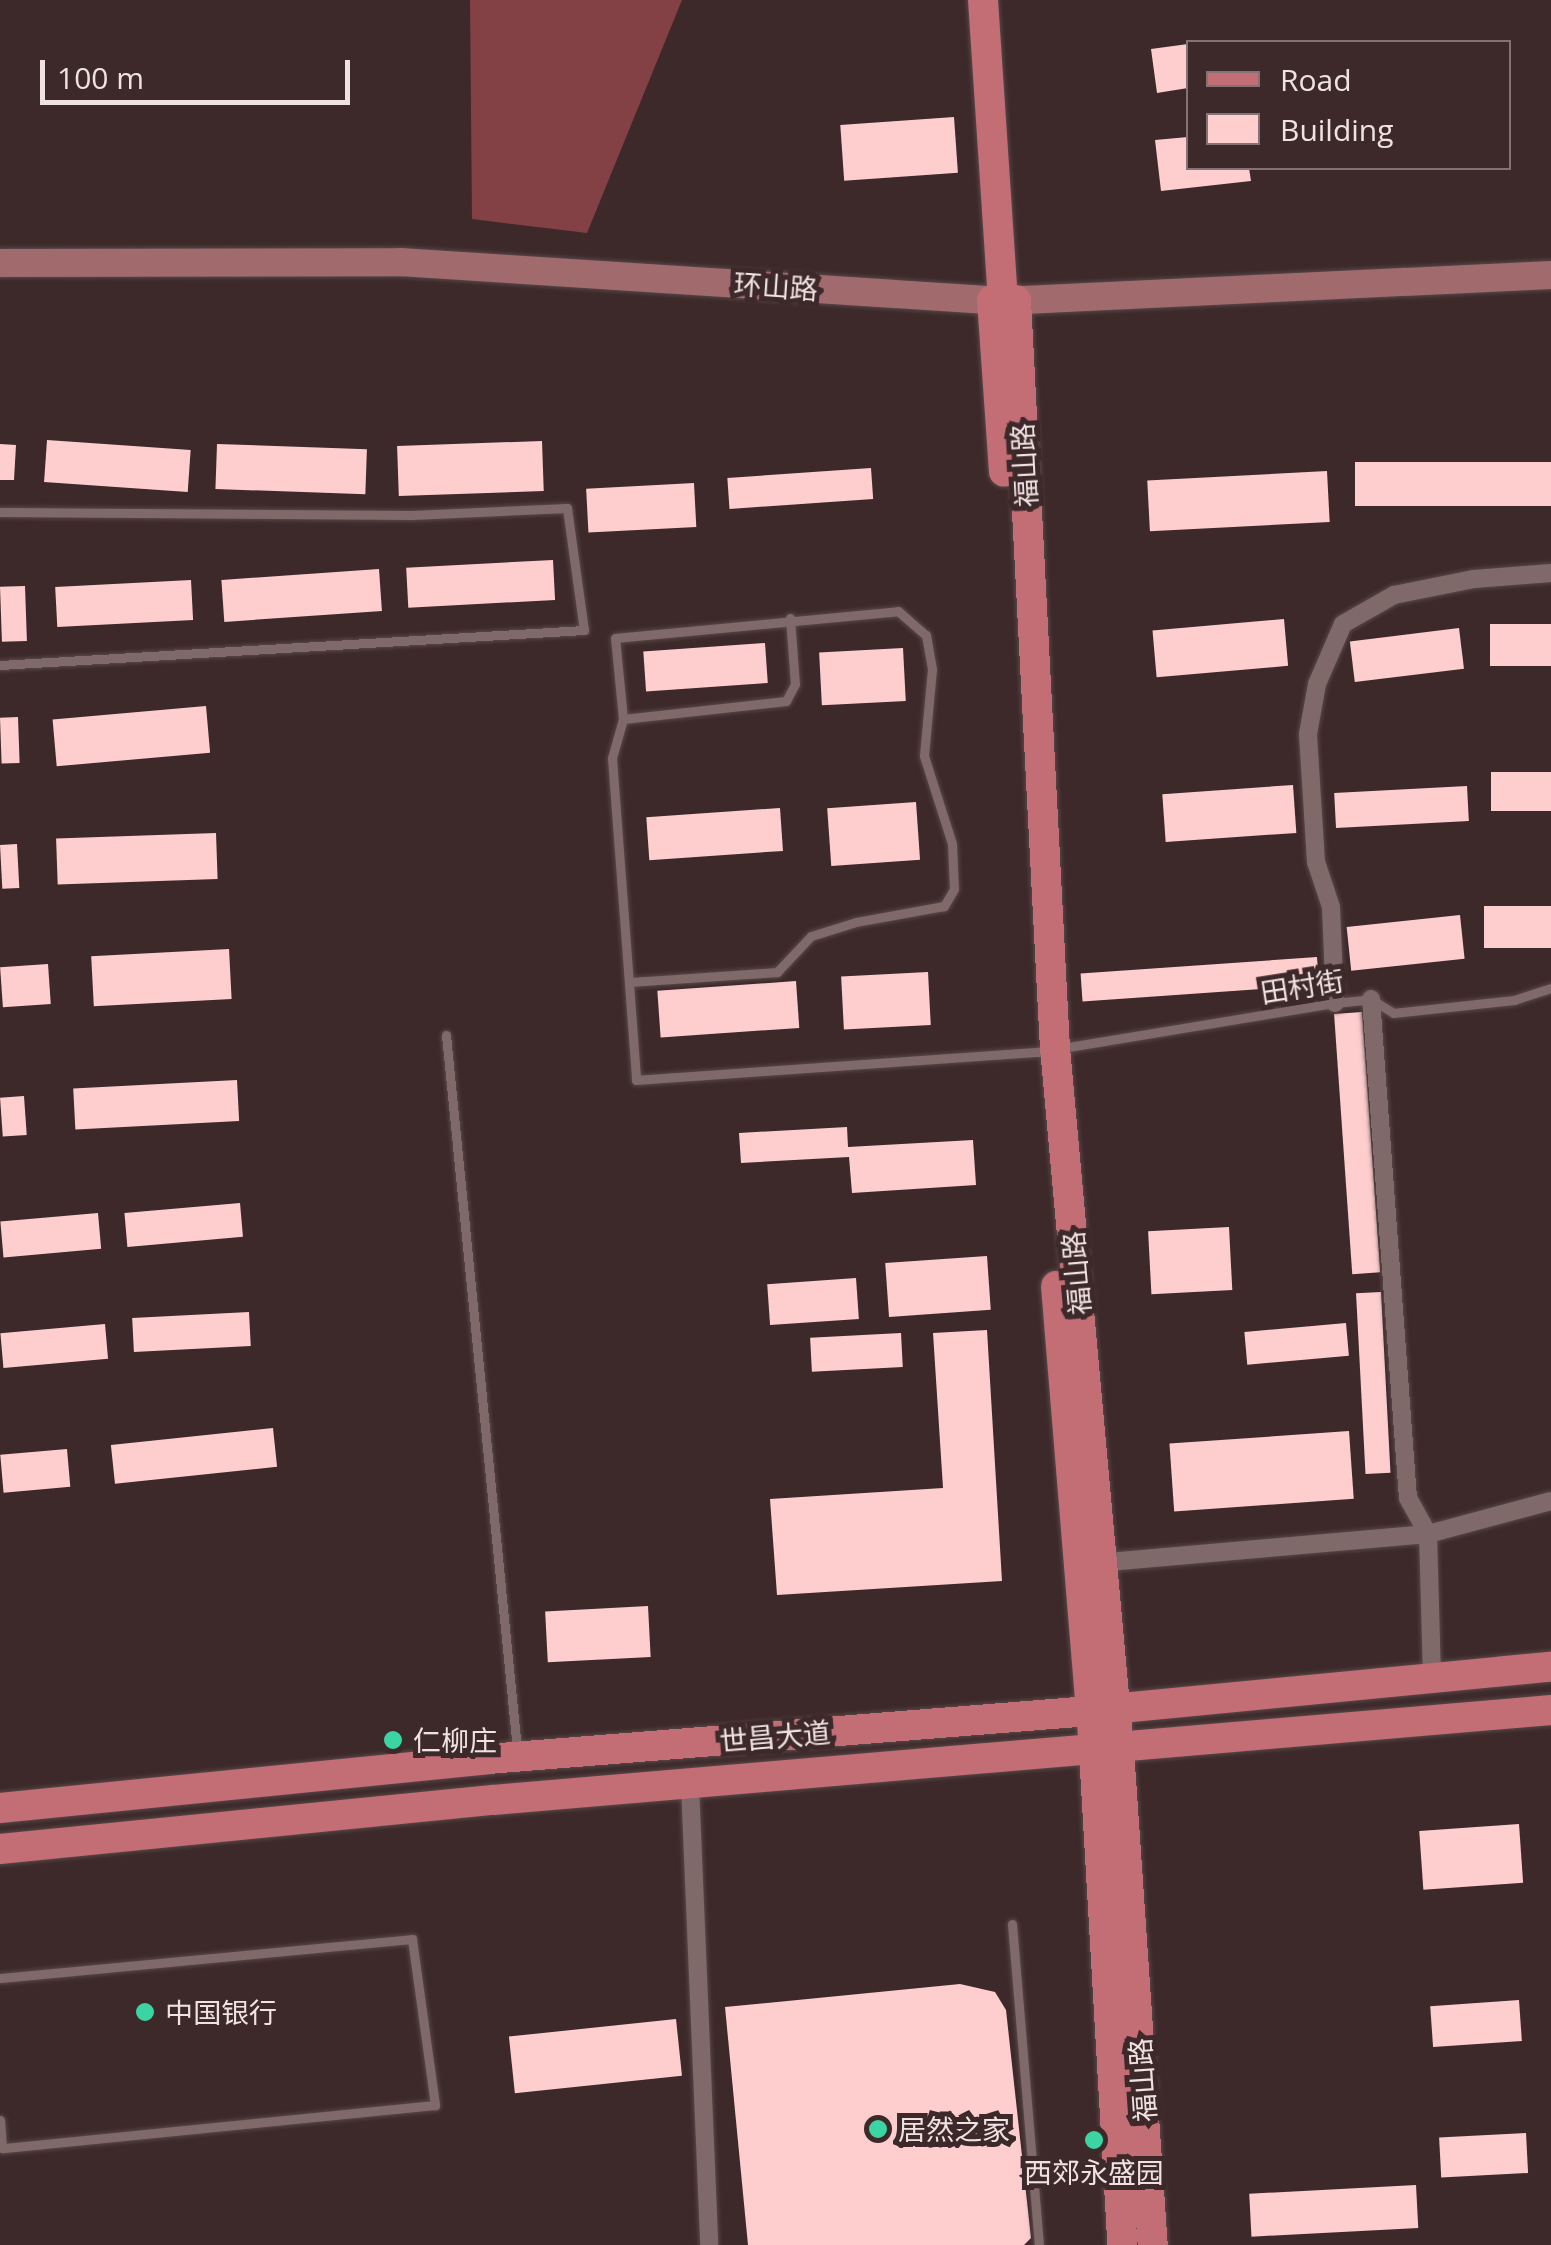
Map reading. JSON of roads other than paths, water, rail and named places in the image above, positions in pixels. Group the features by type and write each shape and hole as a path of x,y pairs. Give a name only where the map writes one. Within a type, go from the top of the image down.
{"main road":[{"path":"983,0 1046,1050 1106,1751 1122,2245"},
{"name":"环山路","path":"0,263 400,262 1004,300 1551,275"},
{"name":"世昌大道","path":"0,1808 518,1756 1102,1710 1551,1668"},
{"name":"世昌大道","path":"0,1849 1551,1710"},
{"name":"福山路","path":"1106,1751 1153,2245"}],"street":[{"path":"1335,1003 1332,908 1316,862 1308,734 1316,684 1343,624 1394,595 1474,579 1551,573"},
{"path":"1371,999 1408,1498 1428,1534 1432,1678"},
{"path":"1090,1564 1428,1534 1551,1501"},
{"path":"690,1785 709,2245"}],"lane":[{"path":"0,512 412,515 567,508 584,630 0,666"},
{"path":"898,612 926,635 932,669 924,756 952,844 954,888 944,906 856,922 811,936 776,972 629,982 612,758 623,719 616,638 790,618 898,612"},
{"path":"623,719 786,700 795,684 790,618"},
{"name":"田村街","path":"629,982 636,1080 1046,1050 1335,1003 1371,999 1394,1013 1514,1000 1551,988"},
{"path":"446,1034 518,1756"},
{"path":"1012,1924 1038,2245"},
{"path":"0,1978 412,1939 434,2106 2,2148 0,2120"}],"place":[{"name":"仁柳庄","path":"393,1740"},
{"name":"中国银行","path":"145,2012"},
{"name":"居然之家","path":"878,2129"},
{"name":"西郊永盛园","path":"1094,2140"}]}
